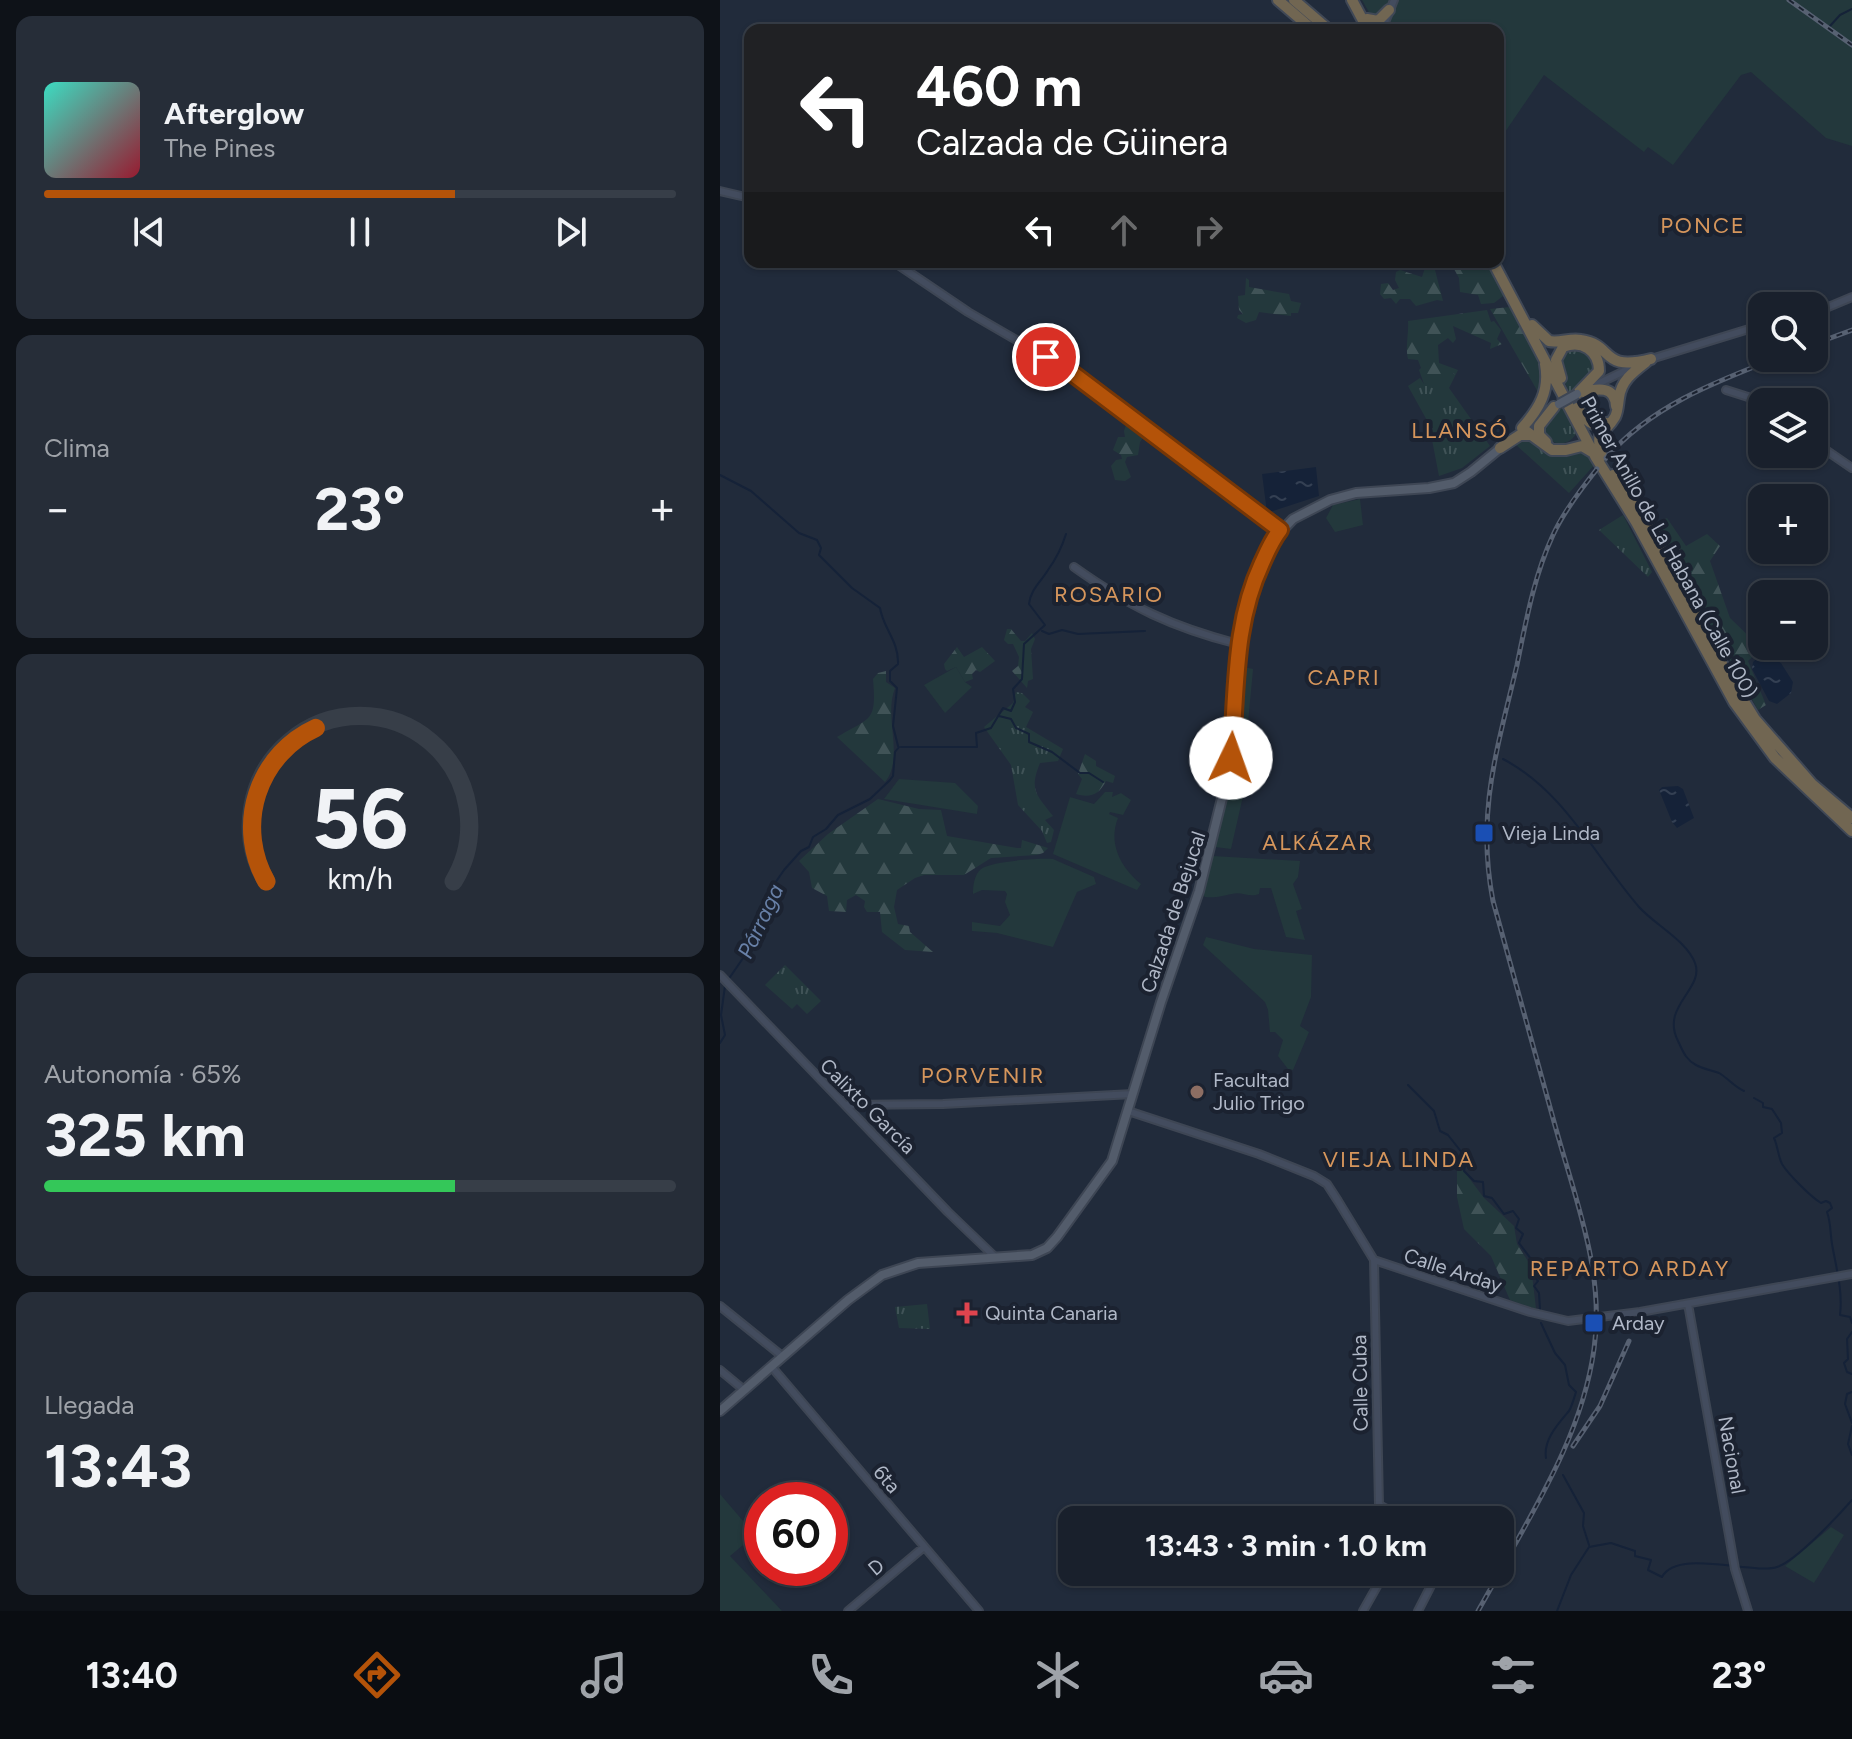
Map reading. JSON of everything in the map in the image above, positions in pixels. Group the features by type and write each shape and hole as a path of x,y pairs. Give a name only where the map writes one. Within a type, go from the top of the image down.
{"highway":[{"path":"1278,0 1306,24"},
{"path":"1294,0 1322,24"},
{"path":"1354,0 1367,24"},
{"path":"1372,24 1392,5"},
{"name":"Primer Anillo de La Habana (Calle 100)","path":"1498,268 1532,325 1576,413"},
{"name":"Primer Anillo de La Habana (Calle 100)","path":"1498,268 1598,456 1749,725 1806,790 1850,826"},
{"path":"1532,325 1549,341 1586,341 1617,362 1633,363 1651,359"},
{"path":"1563,384 1556,366 1558,353 1570,344 1588,348 1598,360 1599,371 1577,394"},
{"path":"1500,448 1525,432 1538,408 1547,376 1541,351"},
{"path":"1598,456 1598,437 1616,415 1622,386 1630,375 1651,359"},
{"path":"1576,413 1597,425 1610,420 1616,406 1614,396 1604,389 1577,394"},
{"path":"1557,405 1539,426 1539,435 1547,443 1559,446 1573,441 1578,432 1576,413"},
{"path":"1525,432 1552,450 1582,446 1598,456"}],"main road":[{"path":"1525,432 1557,405 1577,394"},
{"name":"Calzada de Bejucal","path":"720,1411 854,1295 892,1271 918,1263 1032,1255 1042,1252 1052,1243 1112,1161 1203,879 1231,756 1238,644 1255,579 1280,530 1308,510 1343,496 1454,483 1500,448"}],"street":[{"path":"1384,24 1392,5"},
{"path":"720,191 744,197"},
{"path":"903,268 968,312 1068,370 1280,530"},
{"path":"1828,307 1852,297"},
{"path":"1577,394 1651,359 1748,329"},
{"path":"1726,390 1748,397"},
{"path":"1828,452 1852,468"},
{"path":"1074,567 1111,594 1150,615 1191,632 1238,644"},
{"name":"Calixto García","path":"722,977 995,1257"},
{"path":"846,1106 1133,1094"},
{"path":"1128,1111 1259,1154 1319,1178 1333,1194 1374,1260"},
{"name":"Calle Arday","path":"1374,1260 1530,1312 1568,1321 1688,1304 1852,1274"},
{"name":"Calle Cuba","path":"1374,1260 1381,1506"},
{"name":"Nacional","path":"1688,1304 1734,1564 1748,1611"},
{"path":"722,1311 782,1356"},
{"name":"6ta","path":"771,1366 979,1611"},
{"path":"720,1370 744,1390"},
{"name":"D","path":"848,1611 924,1547"},
{"path":"1363,1611 1377,1586"},
{"path":"1418,1611 1431,1586"}],"green space":[{"path":"1362,0 1852,0 1852,146 1826,138 1751,72 1741,75 1673,165 1648,147 1644,152 1544,75 1504,134 1504,24 1376,24"},
{"path":"1425,268 1489,268 1504,290 1503,296 1494,303 1481,304 1478,295 1460,292 1459,278 1454,269 1435,270 1443,301 1416,306 1410,299 1400,299 1396,304 1391,298 1384,299 1380,294 1381,284 1388,283 1393,290 1399,288 1395,280 1396,272 1400,270 1422,277"},
{"path":"1246,278 1249,287 1289,294 1291,301 1301,303 1298,313 1291,313 1291,316 1259,312 1256,320 1246,323 1237,318 1243,314 1239,310 1238,296 1245,295"},
{"path":"1510,307 1536,354 1543,384 1538,392 1490,309"},
{"path":"1487,310 1491,322 1494,321 1501,330 1497,339 1502,344 1490,349 1491,343 1453,326 1456,339 1453,343 1448,338 1438,345 1439,363 1458,370 1456,374 1452,373 1444,383 1424,384 1418,360 1408,359 1408,321"},
{"path":"1577,349 1589,354 1597,372 1570,394 1558,367 1567,350"},
{"path":"1456,374 1449,388 1490,446 1462,468 1439,476 1429,424 1408,386 1420,378 1424,384"},
{"path":"1563,407 1567,408 1576,434 1564,443 1555,443 1542,436 1543,421"},
{"path":"1127,422 1145,435 1140,442 1138,455 1127,457 1125,462 1131,477 1125,481 1115,480 1111,466 1122,459 1113,450 1118,437 1125,437"},
{"path":"1527,437 1544,449 1585,450 1596,463 1569,493 1514,443"},
{"path":"1360,499 1363,525 1335,532 1326,518 1333,505"},
{"path":"1623,515 1652,572 1648,577 1599,530"},
{"path":"1667,518 1686,546 1707,534 1720,546 1710,561 1730,618 1748,635 1748,661 1766,705 1758,710 1654,524"},
{"path":"1007,629 1011,629 1021,641 1032,633 1035,639 1031,649 1033,679 1028,681 1027,688 1012,671 1018,666 1019,657 1013,644 1004,640"},
{"path":"957,647 964,657 982,647 995,661 980,672 976,670 972,674 973,679 965,682 956,667 945,669 944,664"},
{"path":"956,667 972,687 945,713 924,685"},
{"path":"1242,667 1253,669 1242,756 1235,755"},
{"path":"886,671 886,682 895,688 891,712 893,761 885,782 837,737 869,717 874,704 873,679 878,673"},
{"path":"1016,692 1022,693 1030,701 1025,707 1033,712 1026,727 1063,749 1058,761 1040,763 1035,780 1039,797 1053,816 1045,820 1054,830 1051,842 1047,843 1042,831 1018,805 1011,765 984,727 1013,703"},
{"path":"1085,754 1096,761 1096,766 1115,776 1113,783 1106,781 1097,792 1086,796 1076,794 1082,779 1078,774"},
{"path":"1235,757 1251,761 1231,849 1215,847"},
{"path":"899,779 955,783 978,806 977,814 884,799"},
{"path":"1105,792 1113,792 1112,797 1121,793 1131,800 1123,815 1109,814 1118,818 1115,845 1127,870 1141,884 1137,890 1053,854 1070,797 1094,804"},
{"path":"878,799 919,809 941,810 947,836 1017,848 1021,848 1022,840 1048,848 1037,855 991,858 964,875 924,875 897,890 894,907 898,924 909,926 910,932 933,952 905,950 882,932 880,912 867,912 865,901 856,895 847,900 846,912 829,911 827,896 812,888 809,872 799,861 828,834"},
{"path":"1213,856 1300,861 1298,877 1293,884 1302,909 1296,911 1305,940 1286,937 1271,888 1260,888 1259,894 1255,895 1235,893 1205,897 1202,893"},
{"path":"1053,859 1094,877 1096,884 1077,892 1053,947 997,933 972,931 972,922 1000,926 1010,915 1005,891 982,890 973,894 975,877 981,869 1005,862"},
{"path":"1206,937 1254,949 1312,955 1311,997 1300,1026 1309,1032 1293,1070 1288,1069 1278,1056 1283,1040 1275,1032 1270,1032 1265,1002 1203,945"},
{"path":"785,965 821,1001 807,1014 797,1004 792,1009 765,985"},
{"path":"1461,1162 1463,1170 1484,1198 1514,1226 1517,1244 1531,1266 1536,1309 1510,1300 1491,1256 1464,1229 1457,1197 1457,1171"},
{"path":"927,1304 930,1329 899,1328 895,1307"},
{"path":"720,1494 744,1522 744,1544 730,1556 744,1571 744,1586 758,1586 782,1611 720,1611"},
{"path":"1831,1527 1844,1535 1814,1583 1785,1566"}],"water":[{"path":"1316,467 1319,496 1267,513 1262,474"},
{"path":"1776,660 1781,663 1793,682 1791,693 1777,704 1769,701 1752,669 1753,662"},
{"path":"1678,786 1683,789 1694,818 1677,828 1659,790"}],"waterway":[{"path":"1830,26 1840,15 1852,9"},
{"path":"720,475 751,491 799,533 817,540 821,548 819,555 852,588 880,608 898,656 898,664 890,671 890,681 897,688 893,726 898,746"},
{"path":"901,747 977,747 976,733 991,728 1003,708 1011,711 1015,702 1013,689 1022,679 1024,644 1045,625 1029,604 1030,599 1061,548 1066,534"},
{"path":"1042,631 1049,634 1062,630 1078,634 1145,631"},
{"path":"999,716 1011,719 1016,728 1029,734 1029,742 1052,752 1080,773 1089,773 1103,782"},
{"name":"Párraga","path":"728,980 750,948 757,922 784,870 801,851 809,847 813,837 826,829 838,815 870,799 890,780 895,752 899,747"},
{"path":"1503,759 1544,788 1639,907 1691,955 1696,972 1674,1018 1678,1041 1692,1063 1719,1073 1744,1091"},
{"name":"Párraga","path":"720,1043 725,1035 721,1015 725,986"},
{"path":"1408,1085 1434,1111 1440,1131 1448,1135 1463,1154 1460,1159 1466,1161 1464,1171 1474,1181 1483,1182 1484,1196 1492,1198 1504,1214 1513,1211 1519,1219 1516,1228 1523,1234 1519,1243 1531,1259 1538,1281 1534,1286 1539,1293 1540,1310"},
{"path":"1754,1098 1763,1103 1763,1107 1772,1109 1781,1123 1782,1133 1774,1138 1785,1168 1817,1200 1830,1203 1832,1208 1827,1212 1840,1288 1840,1315 1850,1317 1852,1323"},
{"path":"1541,1323 1555,1353 1565,1365 1569,1385 1576,1392 1569,1411 1549,1439 1546,1458"},
{"path":"1852,1332 1847,1339 1848,1359 1844,1363 1847,1372 1852,1374"},
{"path":"1852,1392 1847,1394 1845,1404 1852,1423"},
{"path":"1852,1426 1848,1444 1852,1455"},
{"path":"1563,1475 1584,1513 1583,1526 1589,1545"},
{"path":"1557,1611 1571,1575 1589,1547 1611,1543 1635,1551 1635,1556 1651,1560 1648,1570 1662,1577 1670,1569 1683,1564 1766,1569 1785,1563 1805,1547 1852,1500"}],"railway":[{"path":"1789,0 1852,45"},
{"path":"1828,339 1852,330"},
{"path":"1606,458 1643,424 1664,410 1708,386 1748,370"},
{"path":"1514,1546 1558,1464 1580,1408 1594,1349 1596,1293 1580,1210 1493,901 1488,869 1488,810 1496,754 1541,566 1562,517 1597,469"},
{"path":"1573,1446 1600,1406 1629,1341"},
{"path":"1478,1611 1492,1586"}],"place":[{"name":"Vieja Linda","path":"1484,833"},
{"name":"Facultad Julio Trigo","path":"1197,1092"},
{"name":"Quinta Canaria","path":"967,1313"},
{"name":"Arday","path":"1594,1323"}],"district":[{"name":"PONCE","path":"1703,225"},
{"name":"LLANSÓ","path":"1460,430"},
{"name":"ROSARIO","path":"1109,594"},
{"name":"CAPRI","path":"1344,677"},
{"name":"ALKÁZAR","path":"1318,842"},
{"name":"PORVENIR","path":"983,1075"},
{"name":"VIEJA LINDA","path":"1399,1159"},
{"name":"REPARTO ARDAY","path":"1630,1268"}],"route":[{"path":"1046,357 1068,370 1280,530 1255,579 1241,624 1234,677 1231,758"}]}
